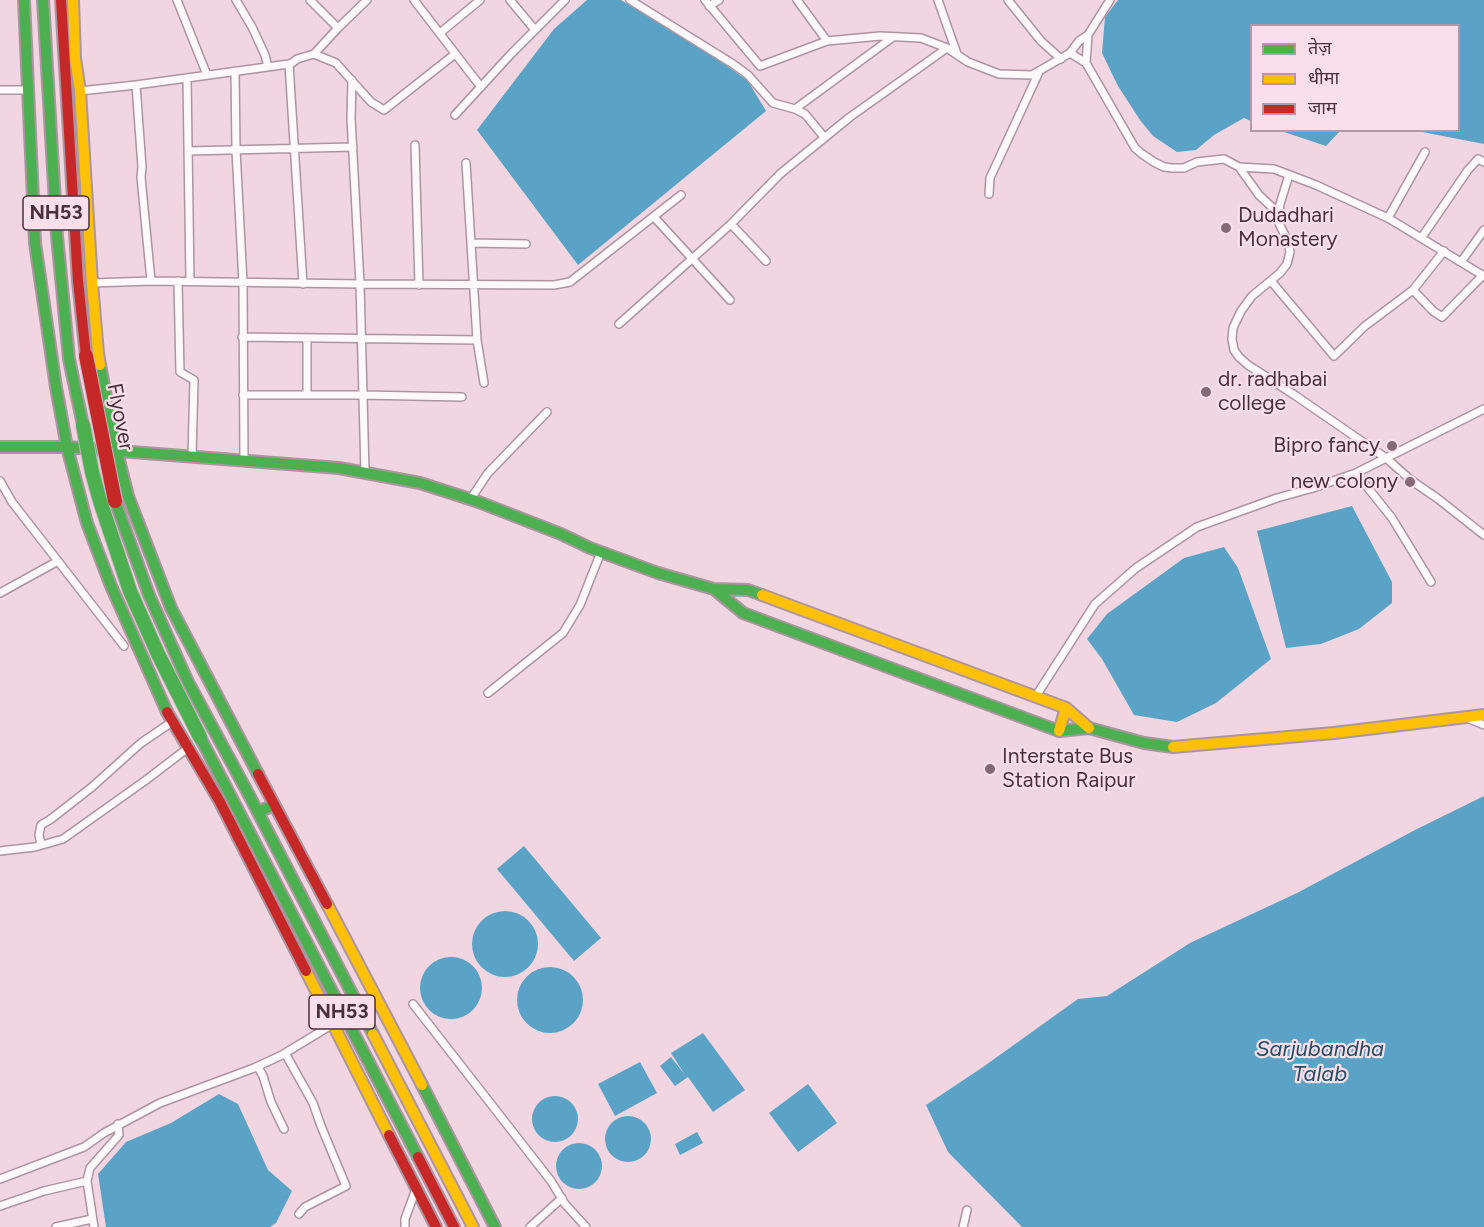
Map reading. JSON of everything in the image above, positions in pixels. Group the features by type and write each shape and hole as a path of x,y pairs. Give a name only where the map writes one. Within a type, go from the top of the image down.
{"main road":[{"path":"24,0 35,243 67,447 87,523 111,586 172,722 225,800 333,1024 436,1227"},
{"name":"Flyover","path":"43,0 57,236 69,359 92,472 130,591 158,654 200,737 225,800"},
{"name":"Flyover","path":"61,0 78,281 86,356 115,501 148,595 188,682 258,812"},
{"path":"72,0 98,353 128,496 171,608 495,1227"},
{"path":"0,447 67,447 339,468 420,483 561,534 658,573 714,590 748,590 1066,708 1089,728"},
{"path":"714,590 743,613 1059,731 1089,728 1144,743 1174,747 1334,733 1484,715"},
{"path":"1059,731 1066,708"},
{"name":"NH53","path":"225,800 454,1227"},
{"path":"258,812 274,806"},
{"name":"NH53","path":"258,812 473,1227"}],"street":[{"path":"177,0 207,75"},
{"path":"236,0 252,27 268,67"},
{"path":"310,0 338,28"},
{"path":"80,91 289,64 314,54 367,0"},
{"path":"414,0 481,87"},
{"path":"440,33 480,0"},
{"path":"510,0 535,30"},
{"path":"455,115 565,0"},
{"path":"630,0 733,64 748,75 773,103 805,114 824,137"},
{"path":"719,0 707,3 760,66 827,41 880,36 921,38 947,48 968,62 999,74 1032,75 1070,53 1079,41 1088,35"},
{"path":"797,0 827,41"},
{"path":"938,0 957,54"},
{"path":"1008,0 1041,41 1061,59"},
{"path":"1086,63 1088,35 1110,0"},
{"path":"795,109 893,37"},
{"path":"619,324 731,224 780,174 824,137 947,48"},
{"path":"1070,53 1086,63 1135,148 1154,162 1172,168 1184,168 1204,161 1224,159 1231,161 1239,167 1259,195 1275,210 1288,242 1290,252 1287,264 1252,297 1241,311 1233,328 1234,350 1248,365 1386,458 1412,481 1484,535"},
{"path":"314,54 336,63 371,102 384,110 455,54"},
{"path":"289,64 303,284"},
{"path":"235,71 236,150 243,283 244,460"},
{"path":"989,194 990,178 1040,71"},
{"path":"187,78 190,281"},
{"path":"352,80 351,118 360,284 364,472"},
{"path":"136,85 141,177 151,281"},
{"path":"0,90 27,90"},
{"path":"415,145 419,285"},
{"path":"188,151 353,147"},
{"path":"1388,218 1425,152"},
{"path":"1422,237 1473,164 1478,159 1484,162"},
{"path":"466,163 477,339 484,384"},
{"path":"1239,167 1274,170 1326,189 1388,218 1483,275 1442,317 1413,290"},
{"path":"1278,221 1280,204 1289,175"},
{"path":"92,283 190,281 554,285 570,282 681,195"},
{"path":"654,217 730,300"},
{"path":"731,224 766,261"},
{"path":"1461,262 1484,230"},
{"path":"471,243 526,244"},
{"path":"1271,281 1334,356 1365,326 1413,290 1444,251"},
{"path":"178,281 180,372 194,380 192,456"},
{"path":"242,337 477,339"},
{"path":"307,338 307,395"},
{"path":"243,395 462,397"},
{"path":"1036,696 1095,604 1136,568 1197,527 1356,473 1484,410"},
{"path":"470,500 488,473 547,412"},
{"path":"1356,473 1392,518 1431,582"},
{"path":"0,481 12,502 124,646"},
{"path":"488,693 563,633 580,605 601,552"},
{"path":"0,593 58,561"},
{"path":"1465,717 1484,725"},
{"path":"41,845 40,825 92,787 141,743 172,722"},
{"path":"0,851 50,844 63,839 188,748"},
{"path":"413,1004 586,1227"},
{"path":"0,1179 84,1147 118,1124 160,1103 258,1066 285,1053 333,1024"},
{"path":"285,1053 314,1103 346,1186 305,1208 299,1214"},
{"path":"258,1066 284,1129"},
{"path":"94,1227 87,1181 90,1168 119,1136 118,1124"},
{"path":"0,1206 44,1191 87,1181"},
{"path":"405,1227 405,1219 416,1188"},
{"path":"530,1227 562,1198"},
{"path":"963,1227 967,1210"},
{"path":"56,1227 92,1219"}],"water":[{"path":"587,0 621,0 710,54 748,81 766,111 578,265 477,130 554,29"},
{"path":"1118,0 1484,0 1484,144 1422,132 1460,132 1460,24 1250,24 1250,121 1244,118 1214,135 1196,150 1177,152 1153,136 1118,86 1102,53 1105,17"},
{"path":"1284,132 1339,132 1326,146"},
{"path":"1352,506 1392,582 1392,603 1359,629 1321,644 1286,648 1257,531"},
{"path":"1224,547 1238,568 1271,659 1216,703 1177,722 1134,715 1102,659 1087,639 1107,614 1184,558"},
{"name":"Sarjubandha Talab","path":"1484,796 1484,1227 1022,1227 948,1152 926,1105 1078,999 1107,996 1190,943 1297,893"},
{"path":"524,846 601,938 574,961 497,869"},
{"path":"505,911 517,914 528,921 535,932 538,944 535,956 528,967 517,974 505,977 493,974 482,967 475,956 472,944 475,932 482,921 493,914"},
{"path":"445,957 457,957 473,966 480,976 482,988 480,1000 473,1010 457,1019 445,1019 434,1014 425,1005 420,994 420,982 425,971 434,962"},
{"path":"550,967 562,970 573,977 580,988 583,1000 580,1012 573,1023 562,1030 550,1033 538,1030 527,1023 520,1012 517,1000 520,988 527,977 538,970"},
{"path":"703,1033 745,1090 713,1112 688,1077 675,1086 660,1066 671,1057 685,1075 671,1053"},
{"path":"640,1062 657,1093 615,1116 598,1084"},
{"path":"808,1084 837,1123 798,1152 769,1113"},
{"path":"219,1094 238,1104 268,1170 292,1191 276,1223 270,1227 106,1227 98,1174 126,1142 171,1123"},
{"path":"560,1096 572,1102 577,1110 577,1128 572,1136 564,1141 550,1142 542,1139 535,1132 532,1114 535,1106 542,1099"},
{"path":"628,1116 644,1123 651,1139 644,1155 628,1162 612,1155 605,1139 612,1123"},
{"path":"697,1132 703,1143 680,1155 675,1144"},
{"path":"579,1143 595,1150 602,1166 595,1182 579,1189 563,1182 556,1166 563,1150"}],"traffic: fast":[{"path":"24,0 35,243 67,447 87,523 111,586 167,712"},
{"path":"43,0 57,236 69,359 83,425"},
{"path":"100,365 128,496 171,608 258,774"},
{"path":"83,425 100,501 130,591 158,654 200,737"},
{"path":"0,447 67,447 339,468 420,483 476,501 658,573 714,589 748,590 762,595"},
{"path":"115,501 149,595 188,682 373,1034"},
{"path":"714,589 743,613 1059,731 1089,728 1144,743 1173,747"},
{"path":"200,737 418,1157"},
{"path":"258,812 274,805"},
{"path":"422,1085 495,1227"}],"traffic: slow":[{"path":"73,0 75,58 80,91 92,283 100,365"},
{"path":"762,595 1066,708 1089,728"},
{"path":"1059,731 1066,708"},
{"path":"1173,747 1334,733 1484,715"},
{"path":"327,904 422,1085"},
{"path":"306,971 389,1135"},
{"path":"373,1034 473,1227"}],"traffic: jam":[{"path":"61,0 78,281 86,356"},
{"path":"86,356 115,501"},
{"path":"167,712 220,802 306,971"},
{"path":"258,774 327,904"},
{"path":"389,1135 436,1227"},
{"path":"418,1157 454,1227"}],"place":[{"name":"Dudadhari Monastery","path":"1226,228"},
{"name":"dr. radhabai college","path":"1206,392"},
{"name":"Bipro fancy","path":"1392,446"},
{"name":"new colony","path":"1410,482"},
{"name":"Interstate Bus Station Raipur","path":"990,769"}]}
